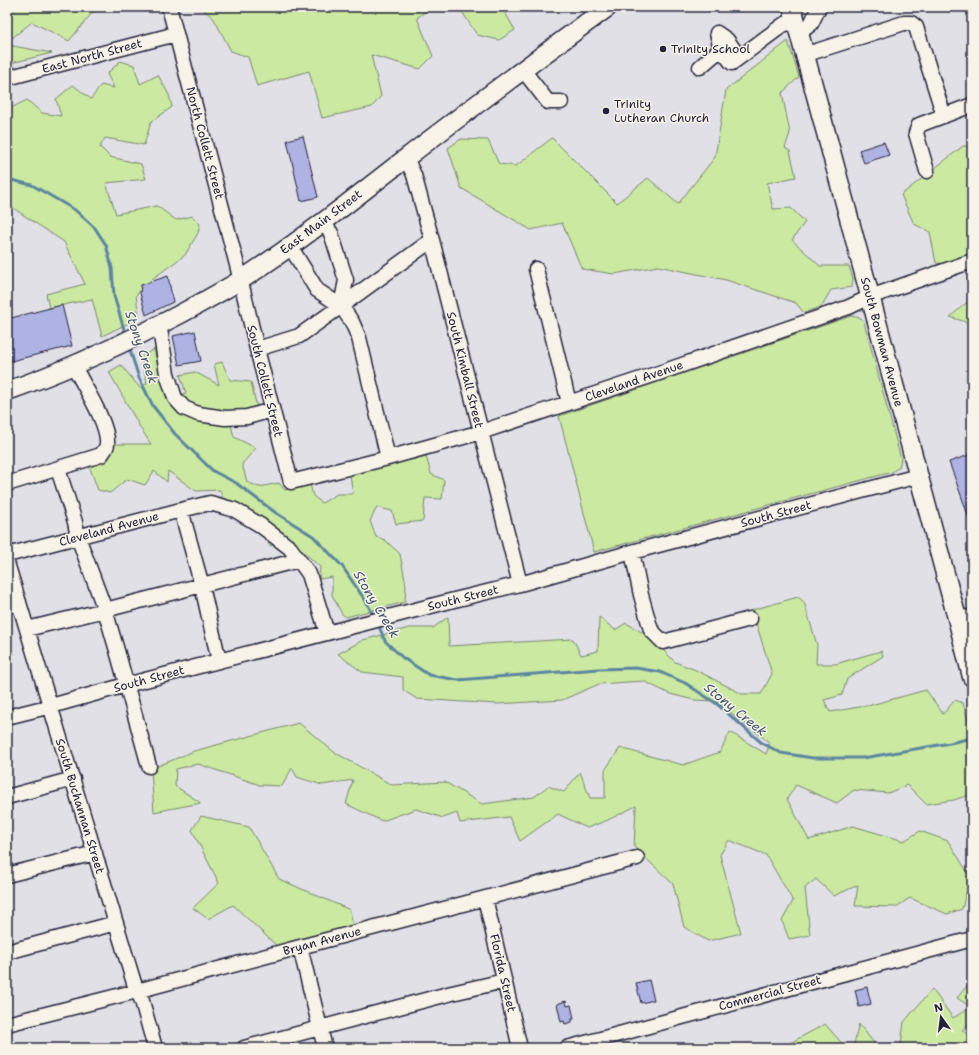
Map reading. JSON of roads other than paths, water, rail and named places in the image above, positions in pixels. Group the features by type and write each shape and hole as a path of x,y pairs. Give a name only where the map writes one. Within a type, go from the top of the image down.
{"main road":[{"name":"East Main Street","path":"7,391 74,366 108,350 182,314 240,280 323,222 608,7"},
{"name":"South Bowman Avenue","path":"795,20 918,476 964,617 972,677"}],"street":[{"name":"North Collett Street","path":"169,7 240,280"},
{"path":"740,57 727,40 718,33 721,49 732,63 783,25 795,20 811,24 819,7"},
{"path":"804,55 904,23 911,23 916,27 944,116"},
{"name":"East North Street","path":"7,78 176,34"},
{"path":"700,67 721,49"},
{"path":"523,70 548,102 561,102"},
{"path":"927,171 916,133 919,125 972,105"},
{"name":"South Kimball Street","path":"406,158 414,175 432,240 520,584"},
{"path":"323,222 331,233 346,280 341,306"},
{"path":"257,349 299,336 432,240"},
{"path":"290,246 317,290 341,306 352,322 359,338 388,458"},
{"name":"Cleveland Avenue","path":"291,482 388,458 481,432 849,307 870,297 972,261"},
{"path":"536,269 569,403"},
{"name":"South Collett Street","path":"240,280 291,482"},
{"path":"152,329 160,329 167,374 175,398 184,408 198,414 224,418 247,417 272,410"},
{"path":"7,484 101,455 107,446 106,434 100,416 74,366"},
{"path":"58,469 76,522 78,537 105,610 149,766"},
{"name":"South Street","path":"7,717 520,584 632,552 918,476"},
{"name":"Cleveland Avenue","path":"7,555 210,503 235,510 260,525 290,548 299,560"},
{"path":"181,510 202,586 219,661"},
{"path":"632,552 641,596 651,630 663,642 750,619"},
{"path":"27,629 202,586 299,560 309,574 327,633"},
{"name":"South Buchannan Street","path":"7,563 13,604 27,629 134,983 142,1001 155,1048"},
{"path":"7,796 73,779"},
{"path":"7,875 95,853"},
{"name":"Bryan Avenue","path":"7,1024 137,991 637,858"},
{"name":"Florida Street","path":"485,898 520,1048"},
{"path":"7,952 116,923"},
{"name":"Commercial Street","path":"567,1048 972,939"},
{"path":"300,947 325,1048"},
{"path":"244,1048 452,993 504,981"}],"waterway":[{"name":"Stony Creek","path":"7,179 32,185 75,210 95,228 106,245 112,268 114,296 126,336"},
{"name":"Stony Creek","path":"129,347 139,378 153,406 175,434 213,471 236,483 276,513 313,536 342,566 367,603 374,617"},
{"name":"Stony Creek","path":"378,624 385,641 403,658 429,675 458,680 598,669 636,668 660,672 685,683 717,704 762,743 781,753 813,758 863,758 972,738"}],"place":[{"name":"Trinity School","path":"663,49"},
{"name":"Trinity Lutheran Church","path":"606,111"}]}
